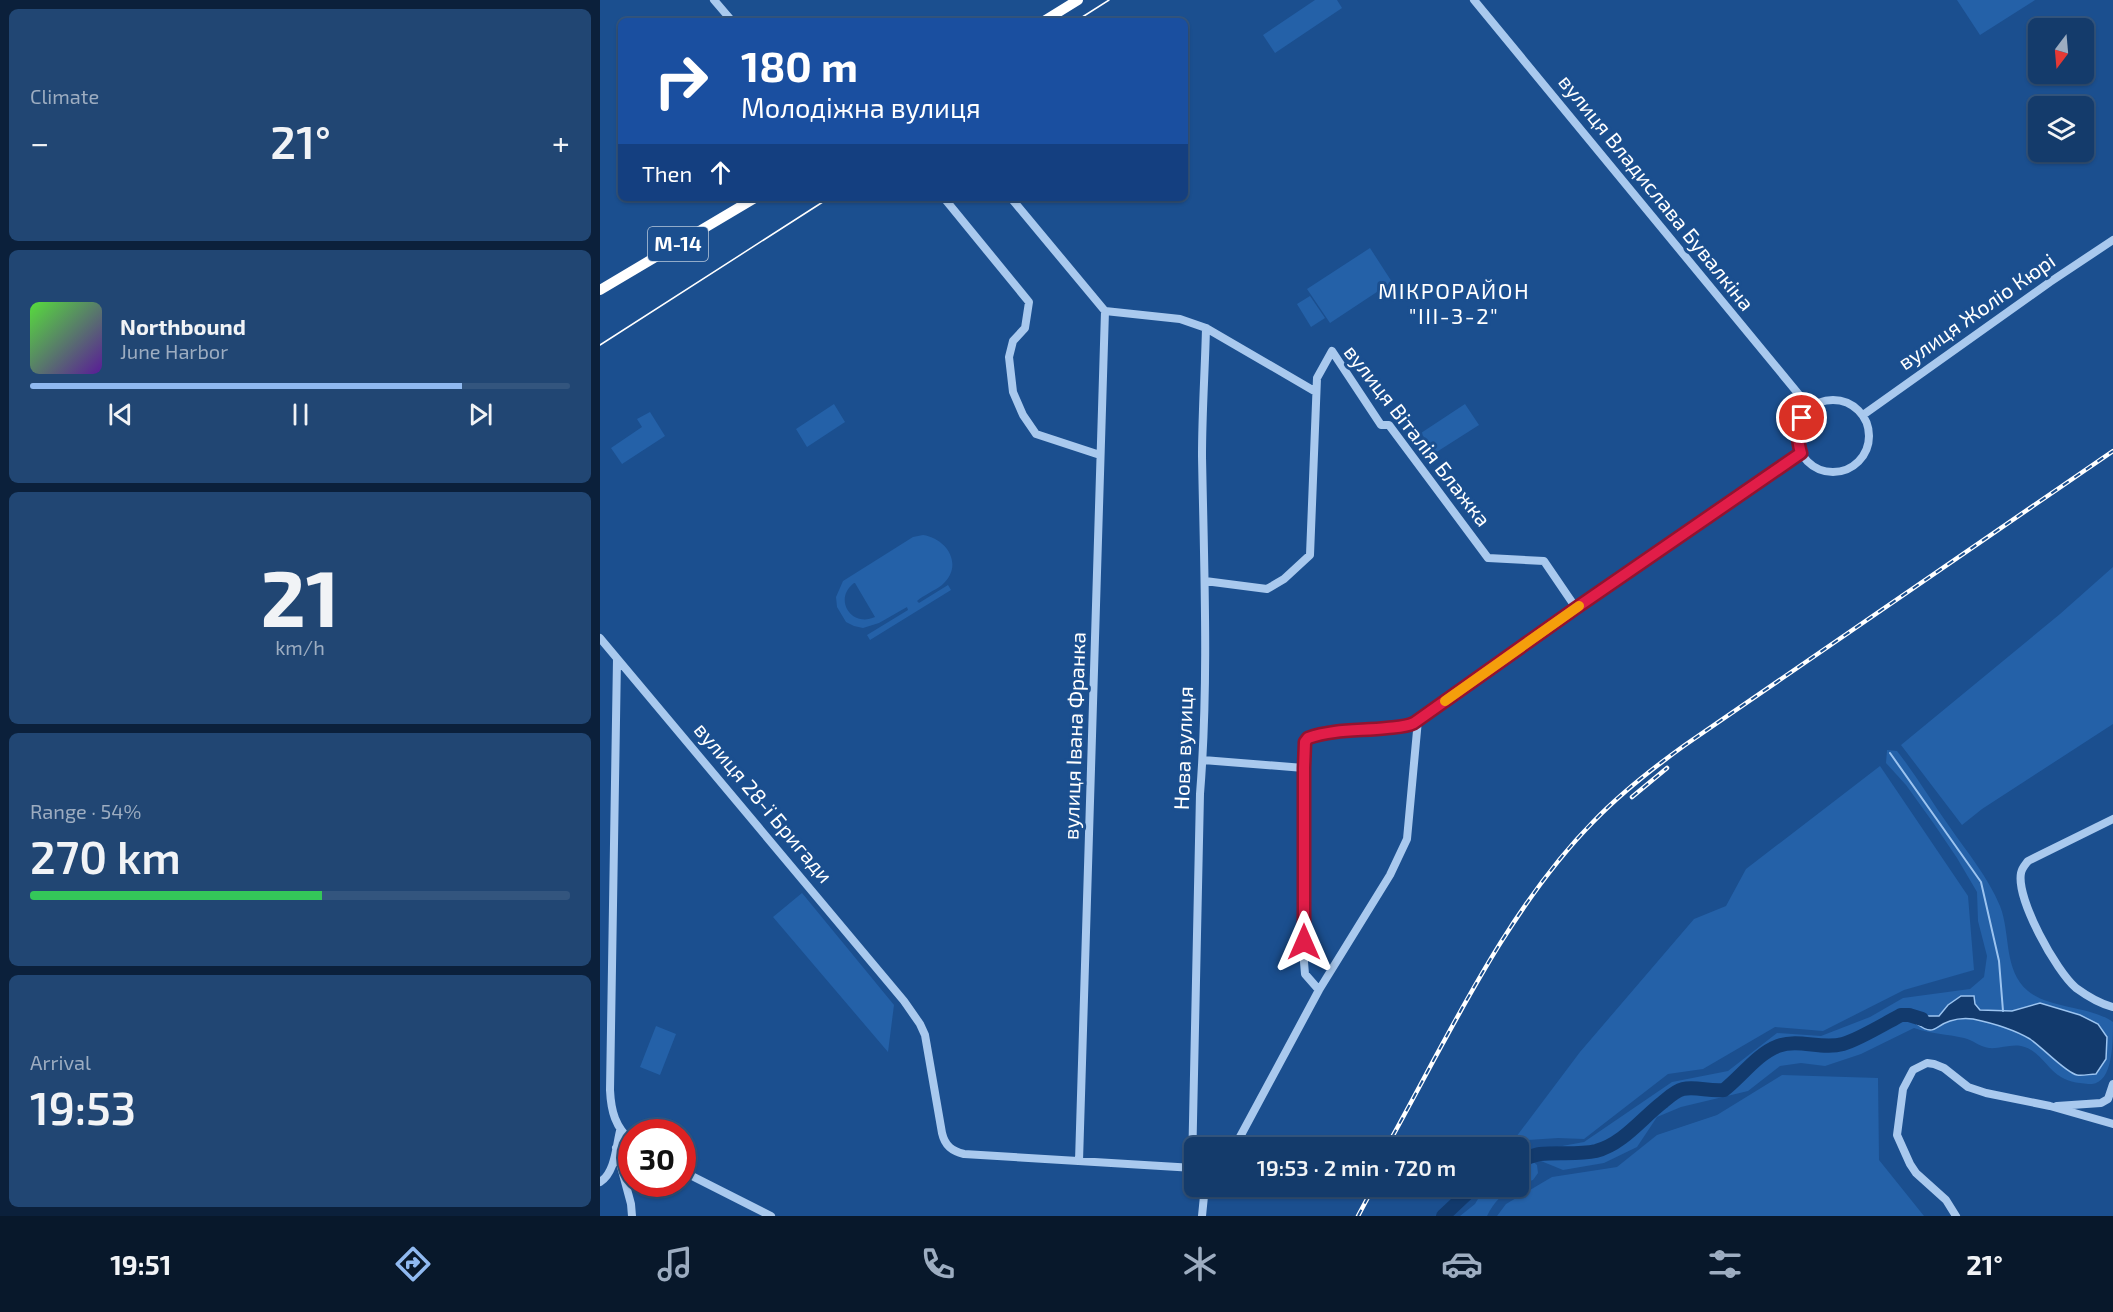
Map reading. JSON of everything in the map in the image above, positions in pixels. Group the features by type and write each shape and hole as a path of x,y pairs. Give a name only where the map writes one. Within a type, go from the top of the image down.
{"highway":[{"path":"1049,18 1078,0"},
{"name":"М-14","path":"600,290 750,201"}],"street":[{"path":"714,0 729,18"},
{"name":"вулиця Владислава Бувалкіна","path":"1474,0 1810,408"},
{"path":"946,201 1029,302 1026,328 1013,341 1009,357 1013,392 1023,415 1036,434 1100,455"},
{"path":"1013,201 1105,311 1180,319 1206,328 1316,392 1310,555 1284,579 1267,589 1205,581"},
{"name":"вулиця Жоліо Кюрі","path":"1863,415 2113,240"},
{"name":"вулиця Івана Франка","path":"1079,1161 1105,311"},
{"name":"Нова вулиця","path":"1194,1137 1203,760 1205,581 1202,454 1206,328"},
{"name":"вулиця Віталія Блажка","path":"1316,392 1317,378 1332,351 1381,425 1389,425 1488,558 1544,561 1576,608"},
{"path":"1843,401 1854,406 1863,415 1870,437 1861,459 1852,467 1830,472 1818,469 1801,453 1797,441 1798,429 1802,418 1810,408 1820,402 1843,401"},
{"path":"1319,990 1305,974 1304,962 1304,768 1305,742 1308,738 1327,732 1407,726 1418,720 1801,453"},
{"name":"вулиця 28-ї Бригади","path":"600,638 897,991 920,1024 925,1035 942,1133 948,1147 964,1154 1079,1161"},
{"path":"616,658 610,1090 611,1105 618,1127"},
{"path":"1240,1137 1319,990 1390,875 1407,839 1418,720"},
{"path":"1203,760 1304,768"},
{"path":"2113,819 2028,861 2021,876 2025,901 2049,954 2075,987 2097,1002 2113,1007"},
{"path":"1956,1216 1946,1200 1916,1173 1897,1135 1903,1089 1913,1070 1927,1063 1934,1064 1944,1068 1968,1087 2050,1106 2113,1124"},
{"path":"2050,1106 2101,1103 2108,1099 2113,1084"},
{"path":"600,1182 610,1172 618,1140"},
{"path":"616,1148 632,1216"},
{"path":"1079,1161 1184,1167"},
{"path":"696,1178 771,1216"},
{"path":"1202,1216 1204,1197"}],"shaded area":[{"path":"1315,0 1337,0 1342,8 1275,53 1263,35"},
{"path":"1957,0 2035,0 1980,35"},
{"path":"1370,248 1392,282 1330,323 1307,289"},
{"path":"1310,296 1325,318 1311,327 1297,304"},
{"path":"834,404 845,422 807,447 796,429"},
{"path":"1465,404 1479,425 1435,453 1421,433"},
{"path":"650,412 665,436 622,464 611,448 642,427 637,419"},
{"path":"923,535 940,542 950,554 952,562 949,578 917,601 919,603 948,585 951,590 870,640 867,635 908,610 907,607 879,623 863,628 846,622 837,607 836,597 843,581 913,537","holes":["855,583 875,617 859,619 848,610 845,597"]},
{"path":"2113,567 2113,724 1982,809 1962,825 1901,745 2060,614"},
{"path":"1887,750 1897,751 1904,760 1990,885 2000,906 2011,962 2020,982 2037,997 2094,1013 2113,1022 2113,1040 2108,1069 2099,1082 2080,1083 2064,1079 2028,1048 2017,1046 1989,1048 1964,1038 1914,1028 1861,1054 1825,1066 1801,1063 1780,1066 1748,1091 1681,1107 1657,1117 1637,1147 1604,1163 1563,1170 1541,1161 1540,1150 1584,1142 1672,1082 1728,1071 1777,1033 1821,1036 1870,1017 1903,998 1970,989 1984,977 1987,956 1978,921 1977,892 1934,824 1906,785 1886,763"},
{"path":"1880,766 1968,896 1974,970 1904,990 1823,1031 1775,1027 1703,1069 1668,1074 1584,1139 1529,1140 1529,1137 1516,1137 1580,1052 1694,919 1726,906 1746,869"},
{"path":"802,893 894,1005 888,1052 773,917"},
{"path":"1961,996 1974,996 1975,1004 1980,1010 2012,1011 2040,1003 2080,1015 2098,1024 2107,1037 2106,1059 2096,1074 2077,1075 2067,1070 2030,1039 2002,1027 1973,1019 1950,1021 1931,1030 1917,1024 1924,1016 1939,1016 1948,1005"},
{"path":"656,1026 676,1034 660,1075 640,1067"},
{"path":"1782,1075 1878,1078 1879,1160 1924,1216 1497,1216 1506,1204 1518,1197 1529,1197 1529,1190 1552,1177 1617,1167 1657,1135 1717,1115"},
{"path":"1529,1159 1537,1165 1538,1173 1529,1181"},
{"path":"1479,1197 1501,1197 1487,1216 1460,1216 1475,1204"}],"waterway":[{"path":"1890,753 1981,882 1999,961 2003,1011"},
{"path":"1529,1157 1540,1154 1589,1152 1606,1148 1624,1137 1655,1108 1680,1090 1688,1088 1724,1090 1756,1060 1778,1046 1794,1043 1827,1046 1843,1044 1901,1015 1922,1019"},
{"path":"1443,1216 1463,1197"}],"tram line":[{"path":"1081,18 1109,0"},
{"path":"600,345 824,201"}],"railway":[{"path":"1392,1137 1455,1020 1506,935 1562,856 1605,810 1661,762 1685,745 2113,451"},
{"path":"1632,797 1667,768"},
{"path":"1358,1216 1368,1197"}],"slow traffic":[{"path":"1445,701 1579,606"}],"district":[{"name":"МІКРОРАЙОН \"ІІІ-3-2\"","path":"1454,304"}],"route":[{"path":"1304,942 1304,768 1305,742 1308,738 1327,732 1388,728 1414,723 1801,453 1797,441 1802,418"}]}
